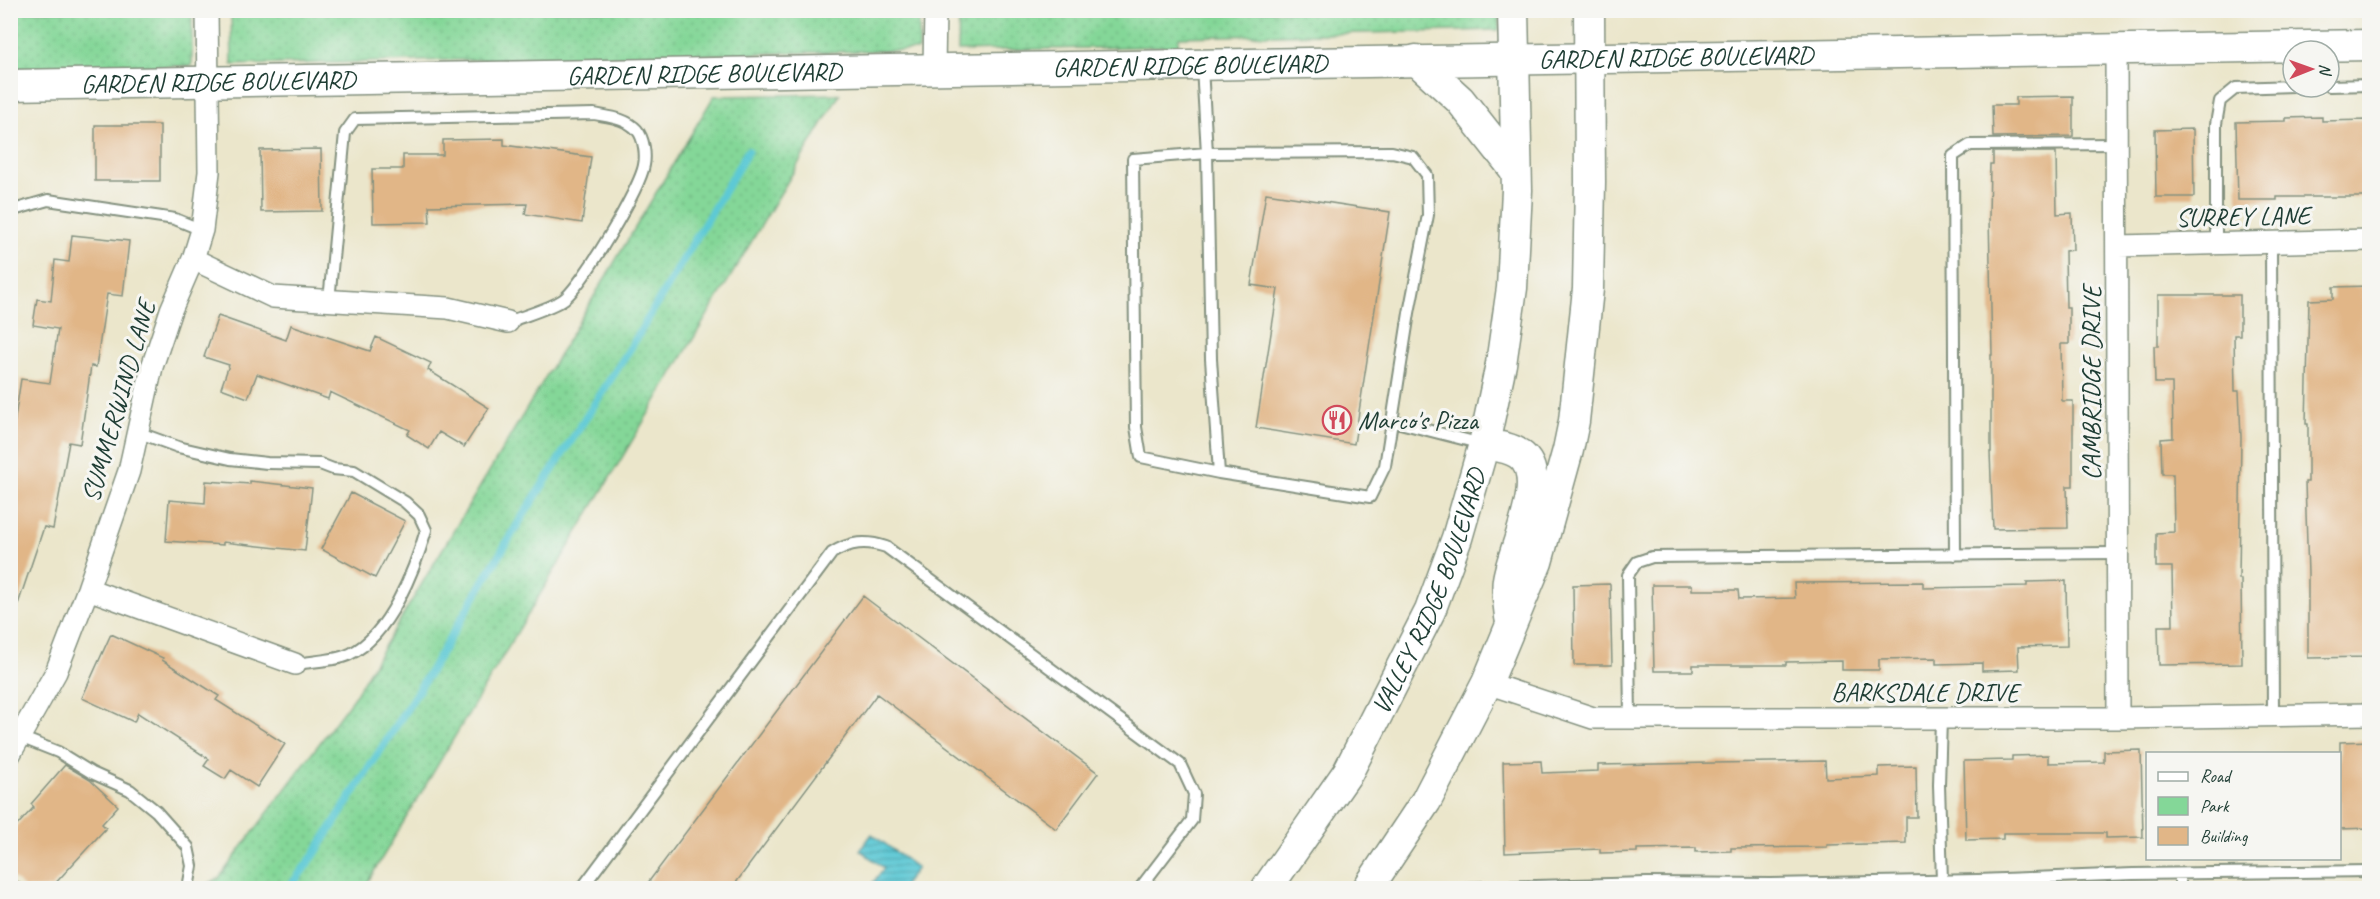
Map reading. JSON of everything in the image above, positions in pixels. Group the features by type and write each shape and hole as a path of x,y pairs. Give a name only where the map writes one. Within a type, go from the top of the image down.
{"main road":[{"name":"VALLEY RIDGE BOULEVARD","path":"1267,888 1348,772 1430,611 1457,538 1484,444 1502,364 1512,288 1516,171 1512,10"},
{"path":"1368,888 1426,801 1487,683 1537,562 1574,421 1588,289 1589,10"},
{"name":"GARDEN RIDGE BOULEVARD","path":"10,85 2370,45"},
{"path":"1416,60 1460,100 1516,171"},
{"path":"1484,444 1520,454 1530,467 1531,498 1507,581 1511,626"}],"street":[{"name":"SUMMERWIND LANE","path":"15,745 56,672 88,590 129,471 152,367 202,230 209,172 207,10"},
{"path":"933,68 935,10"},
{"name":"CAMBRIDGE DRIVE","path":"2116,49 2118,718"},
{"name":"SURREY LANE","path":"2118,246 2370,240"},
{"path":"193,259 273,297 448,308 508,322"},
{"path":"88,590 296,664"},
{"name":"BARKSDALE DRIVE","path":"1487,683 1593,718 1941,719 2370,714"}],"lane":[{"path":"1202,64 1207,153 1212,358 1220,473"},
{"path":"2341,86 2370,85"},
{"path":"2216,244 2216,124 2220,101 2236,88 2281,86"},
{"path":"329,301 345,133 355,119 594,114 622,119 638,131 645,150 644,167 630,199 585,275 563,300 508,322"},
{"path":"1955,555 1953,156 1970,146 2118,144"},
{"path":"1392,152 1413,157 1426,175 1428,215 1409,313 1392,421 1385,466 1370,497 1220,473 1141,457 1136,427 1133,159 1207,153 1392,152"},
{"path":"10,211 48,200 175,219 202,230"},
{"path":"2271,242 2273,716"},
{"path":"1392,421 1484,444"},
{"path":"137,432 178,447 230,459 267,463 320,464 333,469 354,471 405,502 419,515 426,530 420,552 402,591 385,620 368,642 349,655 296,664"},
{"path":"582,888 832,553 852,543 863,542 886,547 1180,764 1194,794 1192,820 1140,888"},
{"path":"1630,719 1628,575 1637,562 1652,557 2118,553"},
{"path":"1941,719 1939,785 1942,881"},
{"path":"15,745 58,752 92,773 130,790 156,811 188,848 192,866 188,888"},
{"path":"1463,888 1647,883 1770,884 1942,881 2370,871"},
{"path":"2180,874 2180,888"}],"green space":[{"path":"10,11 192,11 192,66 11,69"},
{"path":"231,11 919,11 919,50 232,65"},
{"path":"959,11 1499,11 1499,30 1179,37 1178,46 958,51"},
{"path":"840,94 364,888 201,888 219,878 354,697 714,96"}],"water":[{"path":"872,834 917,868 902,888 869,888 884,868 860,850"}],"building":[{"path":"2073,96 2073,136 1993,137 1992,105 2016,105 2016,97"},
{"path":"2322,117 2322,121 2368,120 2369,197 2277,197 2277,200 2238,200 2236,122 2286,121 2286,118"},
{"path":"95,125 160,125 160,181 95,181"},
{"path":"2193,129 2194,197 2156,197 2155,130"},
{"path":"504,139 504,145 591,157 582,223 525,214 527,204 429,206 430,222 373,223 372,169 403,169 403,155 443,155 443,140"},
{"path":"321,149 322,211 261,212 260,150"},
{"path":"1993,152 2056,152 2057,214 2072,213 2073,250 2065,251 2069,344 2061,344 2062,401 2073,401 2073,486 2067,486 2068,528 1993,529 1990,452 1992,355 1989,217 1990,164 1993,164"},
{"path":"1266,193 1390,212 1354,444 1256,428 1278,289 1251,285"},
{"path":"72,235 129,241 123,296 107,294 96,367 91,366 80,444 69,442 53,529 44,527 14,616 10,615 10,451 21,379 50,383 58,329 33,325 37,299 51,301 55,260 69,262"},
{"path":"2370,286 2370,657 2308,658 2305,482 2308,482 2308,424 2306,424 2309,300 2333,299 2333,287"},
{"path":"2158,295 2240,295 2240,335 2234,335 2235,391 2239,391 2241,437 2239,579 2241,579 2242,664 2159,665 2158,626 2173,626 2172,567 2156,567 2156,533 2174,532 2173,474 2162,474 2161,439 2173,438 2172,383 2155,383 2154,346 2158,346"},
{"path":"218,316 286,340 291,325 370,351 376,337 431,363 428,370 489,408 464,447 439,432 429,449 407,435 410,430 330,392 328,399 257,374 248,398 221,388 229,365 204,357"},
{"path":"206,481 250,484 250,481 312,488 305,551 223,542 223,545 166,541 169,500 205,503"},
{"path":"351,493 405,521 375,578 321,549"},
{"path":"2066,581 2067,646 2018,647 2019,670 1982,671 1982,663 1936,664 1936,658 1879,659 1879,670 1842,670 1842,661 1786,662 1786,665 1693,665 1693,671 1654,671 1652,585 1692,585 1692,590 1738,590 1739,599 1795,598 1794,583 1923,582 1923,588 2027,586 2027,582"},
{"path":"1610,584 1612,665 1574,665 1573,585"},
{"path":"863,596 1098,773 1056,829 877,694 732,888 644,888"},
{"path":"111,634 163,658 162,660 219,696 216,700 285,744 257,787 231,770 225,779 204,766 209,759 138,713 134,722 82,698"},
{"path":"2370,741 2370,828 2341,829 2340,742"},
{"path":"2141,750 2143,837 2106,838 2106,833 2003,833 2003,839 1966,840 1964,761 2012,760 2012,756 2048,755 2048,763 2104,762 2104,751"},
{"path":"1541,761 1542,773 1598,771 1598,765 1825,761 1826,778 1879,776 1879,767 1916,766 1917,817 1906,817 1906,843 1731,848 1731,851 1696,852 1696,848 1637,849 1637,852 1600,853 1600,849 1505,853 1503,762"},
{"path":"65,765 90,780 118,806 102,824 106,828 51,888 25,888 10,875 10,833 34,807 31,804"}],"waterway":[{"path":"289,888 314,855 428,675 519,522 631,347 748,151"}],"place":[{"name":"Marco's Pizza","path":"1337,420"}]}
